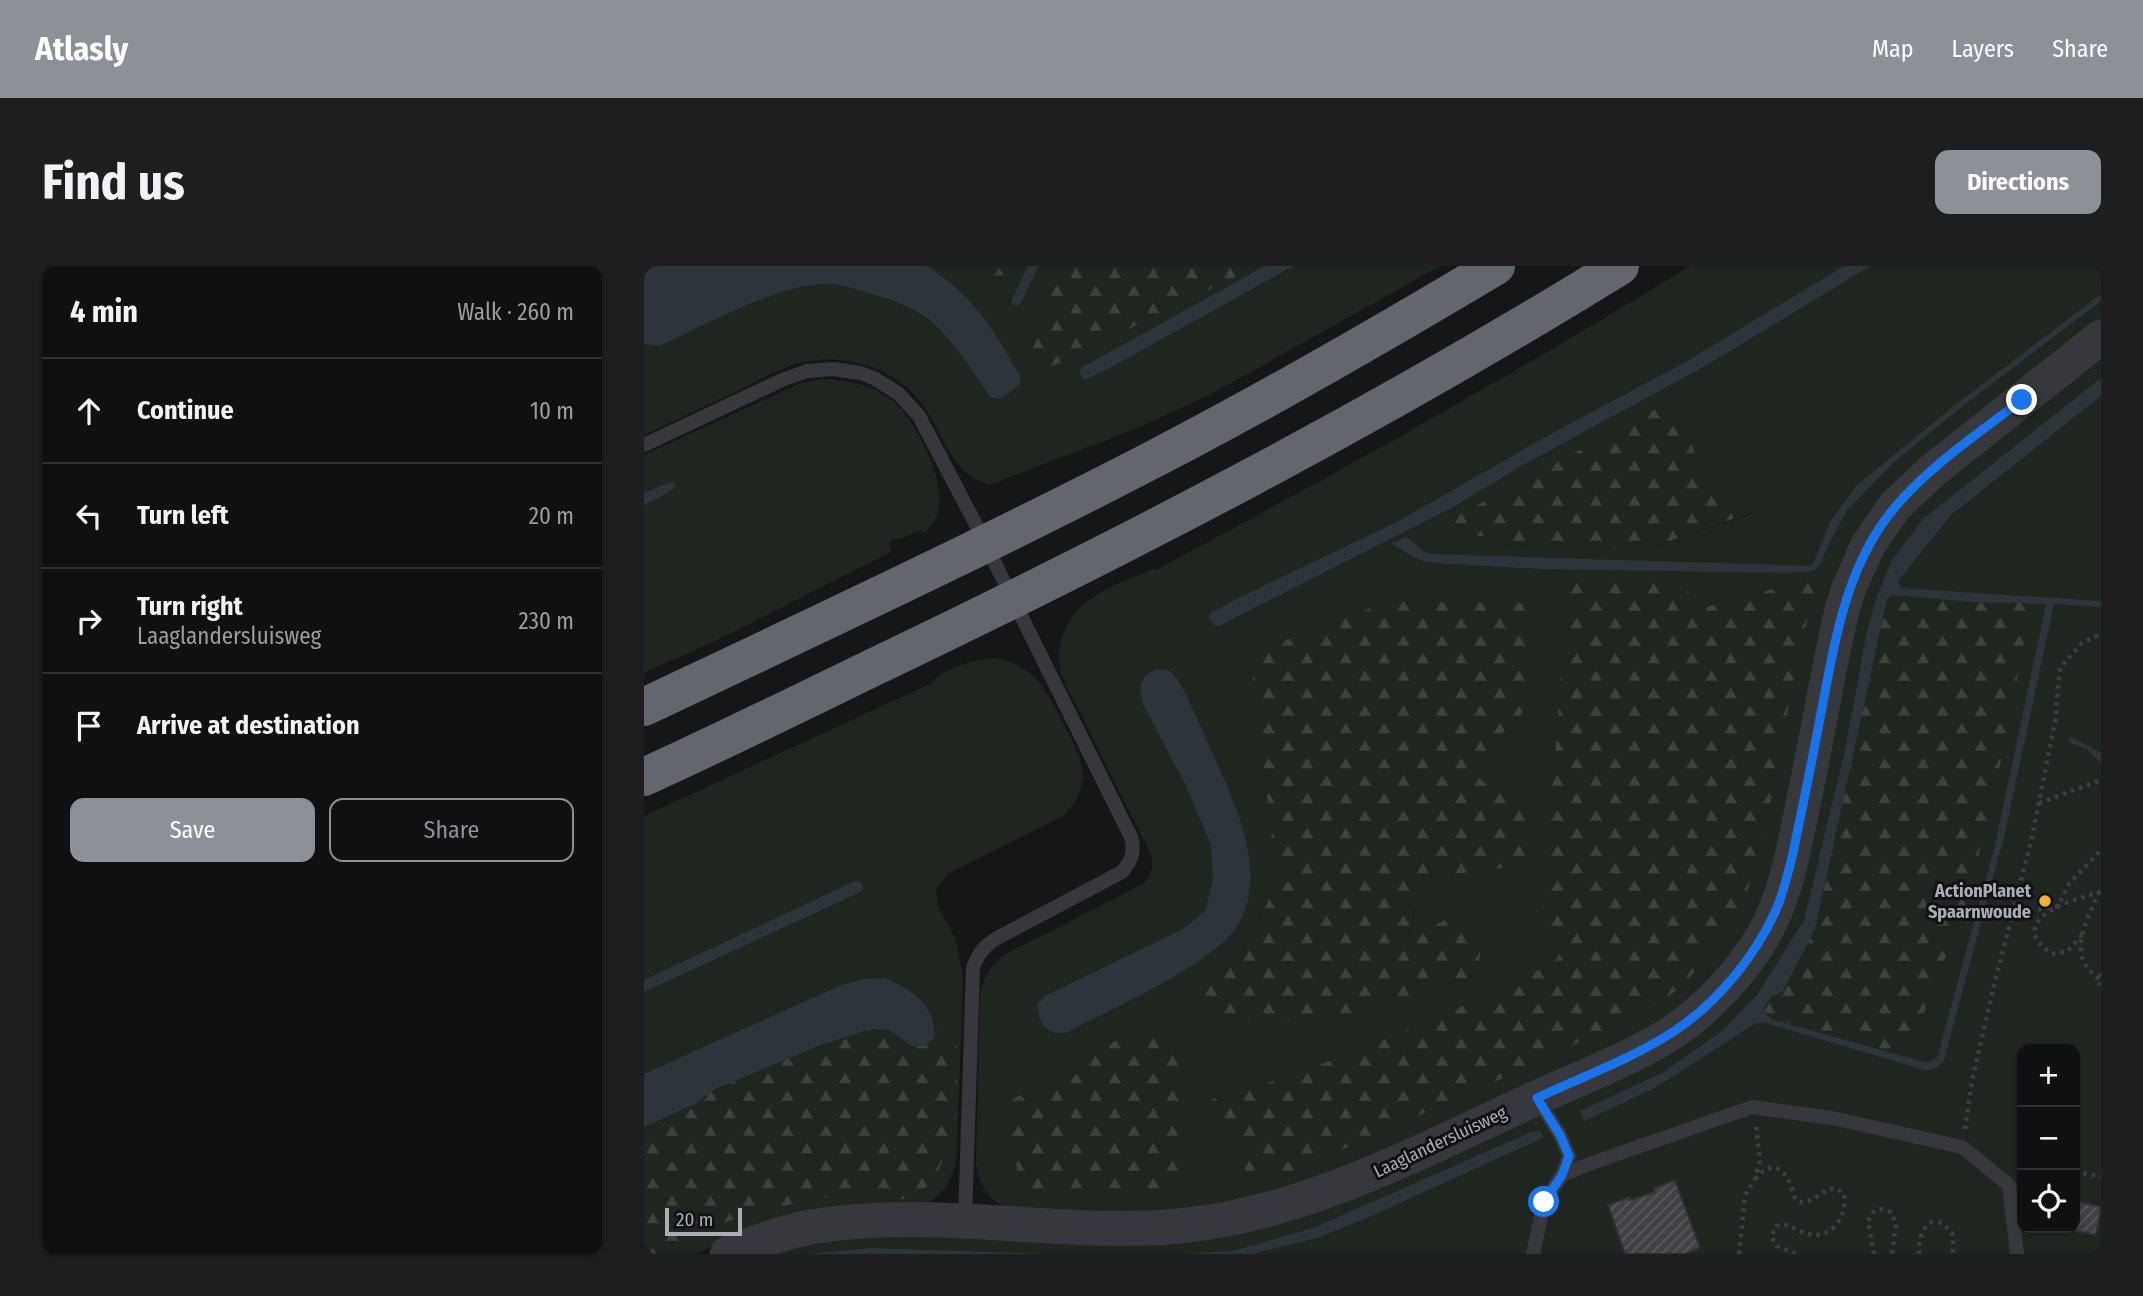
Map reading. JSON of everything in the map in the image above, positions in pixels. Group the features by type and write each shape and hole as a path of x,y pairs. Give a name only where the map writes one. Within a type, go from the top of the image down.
{"highway":[{"path":"644,707 1167,452 1378,336 1496,266"},
{"path":"644,777 1013,600 1292,457 1620,266"}],"street":[{"name":"Laaglandersluisweg","path":"727,1254 819,1226 877,1221 1151,1228 1246,1217 1301,1201 1366,1176 1643,1049 1674,1031 1720,992 1748,957 1762,937 1784,890 1842,610 1868,545 1895,506 1913,488 2101,337"}],"lane":[{"path":"644,445 795,375 821,369 860,373 886,385 911,404 985,543 1131,837 1134,849 1131,862 1122,872 999,937 978,955 973,968 965,1222"},
{"path":"1533,1254 1544,1202 1562,1175 1569,1156 1560,1135 1537,1098"},
{"path":"1562,1175 1752,1107 1832,1118 1962,1147 2009,1185 2017,1254"}],"path":[{"path":"1962,1147 1972,1081 2032,837 2055,722 2060,668 2082,643 2101,635"},
{"path":"2038,803 2101,780"},
{"path":"2058,906 2069,884 2101,850"},
{"path":"2100,891 2082,935 2075,944 2059,954 2052,954 2041,946 2036,939 2036,924 2043,914 2100,891"},
{"path":"2013,907 2035,910 2058,906"},
{"path":"2082,935 2080,955 2088,971 2100,977 2101,990"},
{"path":"1752,1107 1759,1139 1760,1161 1755,1179"},
{"path":"1739,1254 1745,1196 1755,1179 1764,1170 1774,1167 1788,1176 1794,1197 1800,1202 1810,1201 1827,1188 1836,1188 1844,1194 1844,1214 1837,1225 1828,1231 1816,1235 1783,1224 1773,1230 1771,1236 1777,1246 1796,1254"},
{"path":"2080,1172 2101,1177"},
{"path":"1874,1254 1868,1221 1873,1212 1881,1209 1891,1212 1896,1224 1892,1254"},
{"path":"1919,1254 1919,1234 1923,1227 1934,1222 1942,1224 1953,1235 1953,1254"}],"green space":[{"path":"644,266 1440,266 1208,396 1128,432 989,485 977,481 960,466 929,414 906,387 878,370 845,361 810,361 785,368 644,435"},
{"path":"958,266 1008,266 1003,275 991,276"},
{"path":"1049,266 1258,266 1094,346 1074,359 1045,370 1033,366 1032,357 1036,341 1051,315 1050,305 1040,287"},
{"path":"1690,266 2101,266 2101,324 1904,481 1798,780 1752,932 1680,1012 1488,1107 1268,1198 1110,1217 1009,1209 996,1202 983,1186 976,1165 980,994 986,977 994,963 1003,955 1143,884 1152,869 1150,852 1062,676 1059,649 1072,617 1101,592 1151,569 1156,570 1291,497","holes":["1660,407 1690,440 1704,477 1753,513 1641,551 1500,544 1493,536 1570,457","1250,654 1527,708 1466,770 1529,814 1425,878 1406,942 1478,975 1410,995 1191,998 1232,966 1251,938 1277,882"]},
{"path":"2101,352 2101,1254 756,1254 814,1238 1213,1233 1730,998 1851,623 1898,520"},
{"path":"825,379 871,388 895,403 905,414 916,429 933,467 939,505 934,521 923,533 921,531 889,542 892,551 730,634 644,673 644,455 801,383"},
{"path":"1660,407 1690,440 1704,477 1753,512 1641,551 1500,544 1493,536 1462,536 1442,524"},
{"path":"1569,577 1681,582 1700,609 1818,577 1799,652 1763,841 1745,898 1709,954 1686,982 1668,997 1542,1061 1294,1171 1249,1184 1242,1156 1244,1143 1213,1115 1212,1099 1284,1078 1352,1053 1493,993 1553,963 1567,944 1541,934"},
{"path":"1893,595 1972,602 2031,603 2007,735 1968,900 1907,1056 1774,1019 1766,1014 1764,1007 1771,998 1783,991 1815,929 1887,599"},
{"path":"1389,601 1528,603 1527,708 1467,770 1530,814 1524,865 1425,878 1406,941 1464,910 1481,941 1478,975 1345,1015 1310,1021 1216,1023 1190,998 1232,966 1251,938 1277,882 1250,654"},
{"path":"993,658 1019,666 1045,690 1076,749 1082,783 1072,806 1062,817 948,874 936,889 938,906 955,938 963,976 957,1154 954,1170 947,1184 938,1196 924,1205 734,1237 696,1254 644,1254 644,816 932,683 951,669"},
{"path":"1160,1022 1183,1062 1185,1102 1174,1123 1183,1155 1173,1184 1132,1195 1032,1193 1020,1186 1005,1102 1046,1084 1080,1074 1086,1054"},
{"path":"871,1029 888,1030 920,1046 932,1039 938,1030 952,1034 958,1050 955,1140 934,1180 912,1199 894,1199 868,1192 816,1199 728,1221 658,1254 644,1254 644,1127 695,1104 713,1090 821,1045"}],"shaded area":[{"path":"644,266 927,266 957,289 982,315 1021,378 1018,386 1000,399 991,398 956,349 926,317 890,300 849,287 829,284 784,291 740,308 659,346 644,344"},
{"path":"1028,266 1038,266 1021,303 1017,306 1012,304 1012,300"},
{"path":"1265,266 1293,266 1110,368 1085,380 1080,375 1081,368"},
{"path":"1844,266 1870,266 1707,365 1523,465 1453,507 1219,626 1215,626 1209,619 1210,614 1232,601 1397,522 1556,431 1684,363"},
{"path":"2101,294 2101,301 1893,463 1848,509 1821,564 1813,571 1788,573 1541,569 1451,564 1427,562 1411,556 1391,543 1407,537 1424,552 1432,554 1808,566 1813,564 1830,522 1856,486 1955,405"},
{"path":"2101,378 2101,396 1951,515 1898,581 1901,588 2101,601 2101,607 2054,604 2005,833 1944,1060 1928,1071 1765,1023 1756,1023 1655,1088 1584,1121 1580,1111 1664,1072 1723,1030 1757,995 1804,920 1845,750 1867,631 1877,596 1892,560 1923,519","holes":["1893,595 1972,602 2046,604 1995,845 1937,1058 1928,1063 1774,1020 1766,1014 1764,1007 1771,998 1783,991 1815,929 1887,599"]},
{"path":"673,481 675,487 644,505 644,493"},
{"path":"1156,669 1168,670 1177,678 1229,790 1249,858 1247,902 1239,923 1227,938 1186,970 1065,1033 1052,1032 1044,1026 1039,1016 1038,1003 1045,996 1185,928 1205,911 1213,880 1211,845 1187,788 1143,704 1140,687 1145,676"},
{"path":"2072,737 2101,753 2101,764 2088,750 2070,743 2068,738"},
{"path":"855,881 862,883 863,889 856,894 644,992 644,980"},
{"path":"886,978 922,1001 931,1017 934,1039 923,1045 912,1046 889,1030 871,1029 821,1045 713,1090 695,1104 644,1127 644,1074 839,986 863,979"},
{"path":"1541,1131 1543,1137 1538,1140 1317,1238 1252,1254 1186,1254 1233,1251 1313,1228 1531,1132"},
{"path":"871,1248 1046,1254 808,1254"}],"building":[{"path":"1675,1180 1700,1248 1684,1254 1625,1254 1608,1205 1629,1197 1630,1200 1655,1192 1654,1188"},
{"path":"2080,1202 2101,1207 2096,1235 2080,1232"}],"place":[{"name":"ActionPlanet Spaarnwoude","path":"2045,901"}],"route":[{"path":"1544,1202 1562,1175 1569,1156 1560,1135 1537,1098 1611,1065 1674,1031 1720,992 1762,937 1784,890 1842,610 1868,545 1895,506 1913,488 2022,400"}]}
